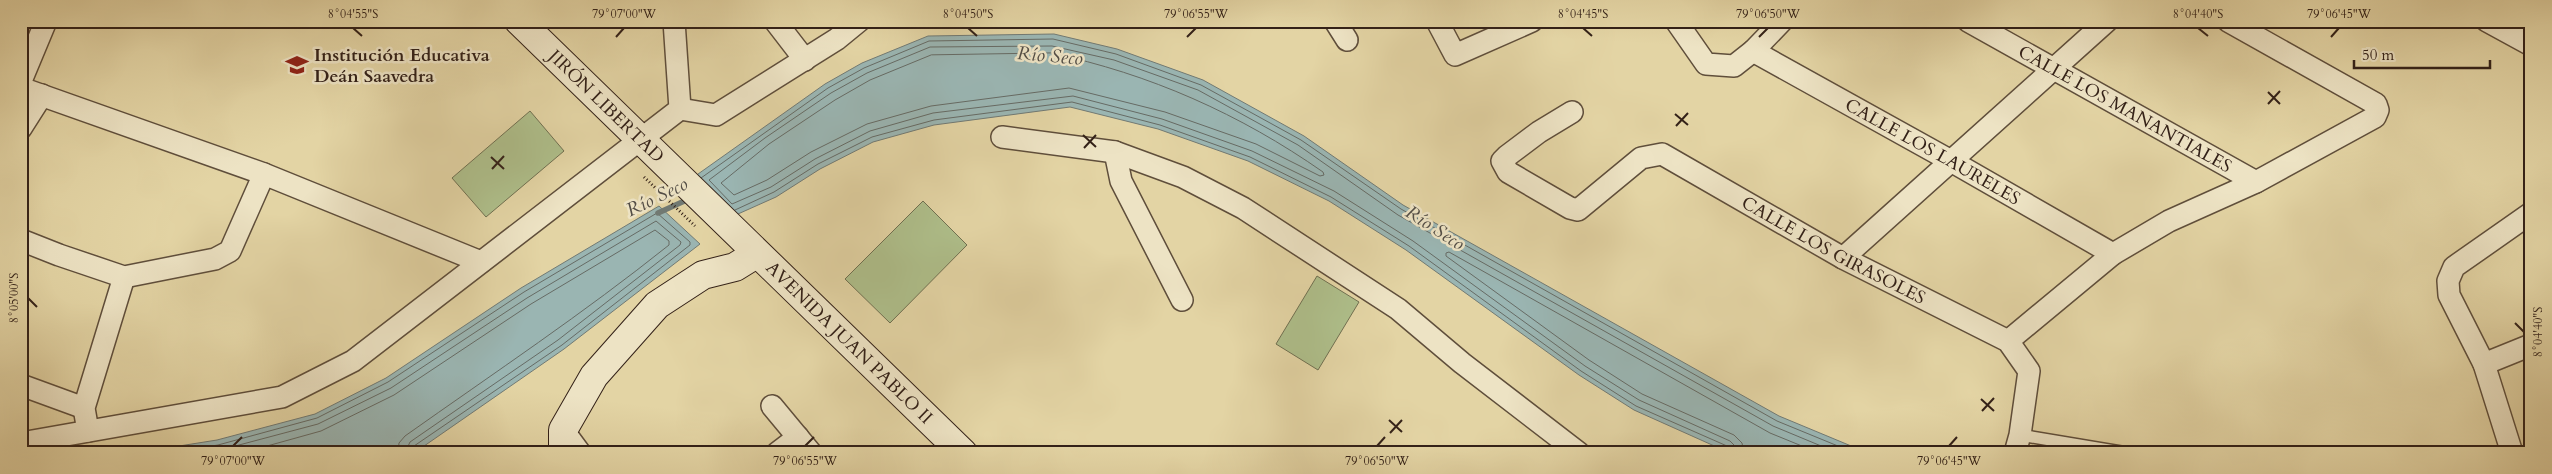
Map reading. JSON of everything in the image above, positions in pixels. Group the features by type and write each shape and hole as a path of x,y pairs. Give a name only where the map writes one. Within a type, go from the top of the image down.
{"street":[{"path":"21,81 46,21"},
{"name":"JIRÓN LIBERTAD","path":"519,21 640,140 666,182 736,234"},
{"path":"674,21 680,109"},
{"path":"775,21 805,60"},
{"path":"21,443 282,397 353,361 680,109 716,115 805,60 858,21"},
{"path":"1335,21 1347,40"},
{"path":"1437,21 1455,55 1532,21"},
{"path":"1676,21 1706,64 1734,66 1753,51 1782,21"},
{"name":"CALLE LOS MANANTIALES","path":"1968,21 2052,70 2256,182"},
{"path":"1843,258 2107,21"},
{"path":"2018,444 2029,372 2008,341 2113,254 2169,221 2256,182 2375,117 2378,110 2376,104 2228,21"},
{"path":"2487,21 2531,45"},
{"name":"CALLE LOS LAURELES","path":"1753,51 2113,254"},
{"path":"21,88 264,174 481,262"},
{"path":"21,128 42,95"},
{"name":"CALLE LOS GIRASOLES","path":"1572,112 1539,132 1506,156 1502,161 1508,172 1578,210 1641,158 1662,154 1843,258 2008,341"},
{"path":"1002,137 1115,152 1183,177 1243,208 1398,310 1462,363 1579,453"},
{"path":"1115,152 1121,181 1182,300"},
{"path":"21,240 124,277 223,257 230,252 264,174"},
{"path":"2512,453 2484,364 2449,295 2448,281 2454,267 2531,213"},
{"name":"AVENIDA JUAN PABLO II","path":"736,234 962,453"},
{"path":"580,453 563,442 594,376 657,305 703,275 735,267 756,254"},
{"path":"88,431 84,408 124,277"},
{"path":"2484,364 2531,345"},
{"path":"21,384 84,408"},
{"path":"772,406 805,445 777,453"}],"lane":[{"path":"2018,444 2121,452"}],"path":[{"path":"666,182 699,230"}],"green space":[{"path":"530,111 564,151 486,217 452,178"},
{"path":"923,201 967,245 890,323 845,279"},
{"path":"1317,276 1359,302 1318,370 1276,344"}],"water":[{"path":"1054,34 1117,49 1203,80 1304,136 1403,205 1779,416 1868,453 1730,453 1634,410 1579,375 1406,250 1329,201 1248,161 1158,129 1070,107 934,125 873,142 820,169 776,197 729,218 691,179 825,84 862,63 928,36"},
{"path":"659,206 700,244 564,349 414,453 135,453 217,440 315,414 386,378 521,288"}],"waterway":[{"name":"Río Seco","path":"658,213 691,198"}],"place":[{"name":"Institución Educativa Deán Saavedra","path":"297,65"}]}
